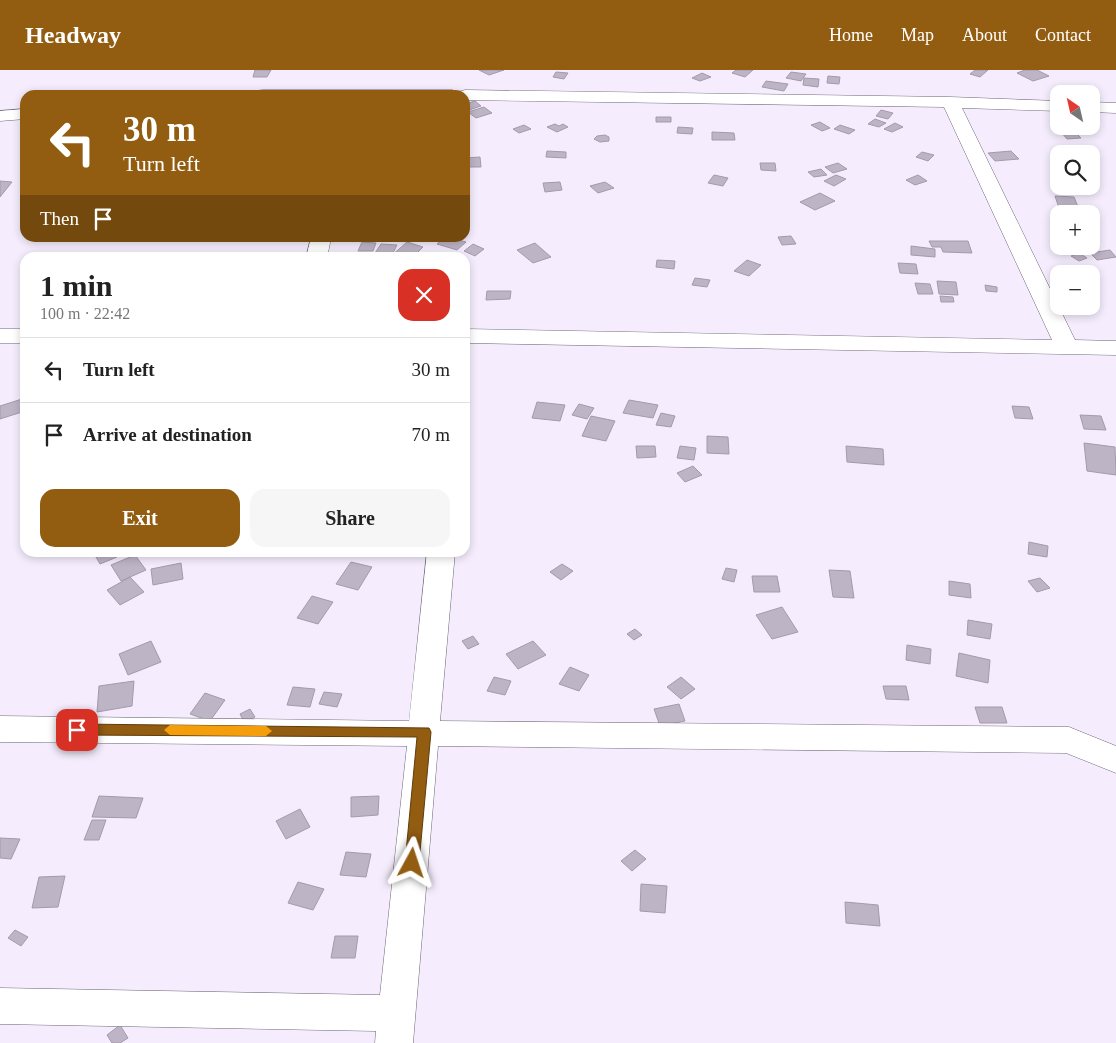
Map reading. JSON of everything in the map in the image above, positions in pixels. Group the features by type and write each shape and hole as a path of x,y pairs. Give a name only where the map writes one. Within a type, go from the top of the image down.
{"street":[{"path":"470,95 950,102 1050,106"},
{"path":"950,102 1066,347"},
{"path":"1100,107 1116,108"},
{"path":"0,116 20,114"},
{"path":"0,336 20,336"},
{"path":"470,336 1116,348"},
{"path":"0,1006 396,1028 441,557"},
{"path":"0,729 1069,740 1116,760"}],"building":[{"path":"255,70 271,70 267,77 253,77"},
{"path":"479,70 504,70 489,75"},
{"path":"736,70 753,70 745,77 732,73"},
{"path":"975,70 988,70 980,77 970,74"},
{"path":"1025,70 1037,70 1049,76 1033,81 1017,73"},
{"path":"556,72 568,73 564,79 553,77"},
{"path":"791,72 806,74 801,81 786,78"},
{"path":"702,73 711,77 700,81 692,78"},
{"path":"828,76 840,77 839,84 827,83"},
{"path":"804,78 819,79 818,87 803,85"},
{"path":"766,81 788,84 784,91 762,87"},
{"path":"475,101 481,106 470,110 470,102"},
{"path":"484,107 492,113 476,118 470,111"},
{"path":"881,110 893,113 888,119 876,116"},
{"path":"656,117 671,117 671,122 656,122"},
{"path":"875,119 886,123 879,127 868,124"},
{"path":"820,122 830,128 822,131 811,125"},
{"path":"895,123 903,127 892,132 884,129"},
{"path":"555,124 559,126 563,124 568,127 557,132 547,127"},
{"path":"524,125 531,129 519,133 513,129"},
{"path":"840,125 855,130 849,134 834,129"},
{"path":"678,127 693,128 692,134 677,133"},
{"path":"712,132 734,133 735,140 712,140"},
{"path":"605,135 609,137 609,141 600,142 594,139 597,136"},
{"path":"1064,135 1078,135 1081,138 1067,139"},
{"path":"547,151 566,152 566,158 546,157"},
{"path":"1011,151 1019,159 995,161 988,153"},
{"path":"922,152 934,155 928,161 916,157"},
{"path":"480,157 481,167 470,167 470,158"},
{"path":"760,163 775,163 776,171 761,170"},
{"path":"838,163 847,169 833,173 825,167"},
{"path":"821,169 827,175 814,177 808,172"},
{"path":"714,175 728,178 723,186 708,183"},
{"path":"836,175 846,179 834,186 824,181"},
{"path":"918,175 927,181 915,185 906,180"},
{"path":"0,181 12,182 0,197"},
{"path":"560,182 562,190 545,192 543,183"},
{"path":"605,182 614,188 598,193 590,186"},
{"path":"820,193 835,201 815,210 800,202"},
{"path":"1055,196 1074,197 1077,205 1058,205"},
{"path":"791,236 796,244 782,245 778,237"},
{"path":"929,241 968,241 972,253 943,252 941,247 932,247"},
{"path":"362,242 376,243 373,251 358,251"},
{"path":"407,242 423,247 418,252 396,252"},
{"path":"440,242 466,242 457,250 437,244"},
{"path":"535,243 551,257 533,263 517,250"},
{"path":"381,244 397,245 394,252 376,252"},
{"path":"473,244 484,249 475,256 470,252 464,251"},
{"path":"911,246 935,249 935,257 911,255"},
{"path":"1110,250 1116,257 1097,260 1092,255 1100,255 1100,252"},
{"path":"1082,255 1087,258 1079,261 1071,256"},
{"path":"657,260 675,261 674,269 656,267"},
{"path":"747,260 761,265 749,276 734,271"},
{"path":"898,263 916,264 918,274 900,273"},
{"path":"695,278 710,280 707,287 692,285"},
{"path":"937,281 956,282 958,295 939,294"},
{"path":"915,283 930,284 933,294 918,294"},
{"path":"985,285 997,287 997,292 986,291"},
{"path":"487,291 511,291 510,299 486,300"},
{"path":"940,296 953,297 954,302 941,302"},
{"path":"20,400 20,413 0,419 0,406"},
{"path":"629,400 658,405 653,418 623,413"},
{"path":"537,402 565,405 560,421 532,418"},
{"path":"579,404 594,408 587,419 572,415"},
{"path":"1012,406 1029,407 1033,419 1015,418"},
{"path":"661,413 675,416 671,427 656,425"},
{"path":"1080,415 1101,416 1106,430 1084,429"},
{"path":"591,416 615,421 606,441 582,436"},
{"path":"707,436 728,437 729,454 707,453"},
{"path":"1084,443 1115,447 1116,475 1087,471"},
{"path":"636,446 655,446 656,457 637,458"},
{"path":"680,446 696,448 694,460 677,458"},
{"path":"846,446 883,449 884,465 847,462"},
{"path":"693,466 702,475 685,482 677,473"},
{"path":"1029,542 1048,546 1047,557 1028,554"},
{"path":"96,557 117,557 100,564"},
{"path":"130,557 136,557 146,570 121,581 111,565"},
{"path":"351,562 372,567 358,590 336,584"},
{"path":"181,563 183,579 153,585 151,569"},
{"path":"562,564 573,571 561,580 550,572"},
{"path":"726,568 737,570 734,582 722,579"},
{"path":"829,570 850,571 854,598 833,597"},
{"path":"752,576 777,576 780,592 754,592"},
{"path":"130,577 144,592 120,605 107,590"},
{"path":"1040,578 1050,588 1037,592 1028,581"},
{"path":"949,581 970,584 971,598 949,595"},
{"path":"312,596 333,602 318,624 297,618"},
{"path":"782,607 798,632 772,639 756,615"},
{"path":"968,620 992,624 990,639 967,635"},
{"path":"635,629 642,635 634,640 627,634"},
{"path":"473,636 479,644 468,649 462,641"},
{"path":"151,641 161,662 128,675 119,654"},
{"path":"533,641 546,655 518,669 506,654"},
{"path":"907,645 931,649 930,664 906,660"},
{"path":"959,653 990,660 988,683 956,676"},
{"path":"570,667 589,675 579,691 559,684"},
{"path":"494,677 511,681 505,695 487,691"},
{"path":"681,677 695,689 681,699 667,687"},
{"path":"134,681 132,706 97,712 99,686"},
{"path":"883,686 906,686 909,700 886,699"},
{"path":"293,687 315,689 310,707 287,705"},
{"path":"324,692 342,694 337,707 319,704"},
{"path":"205,693 225,700 210,721 190,714"},
{"path":"679,704 685,721 660,726 654,709"},
{"path":"975,707 1002,707 1007,723 980,723"},
{"path":"250,709 255,717 244,722 240,714"},
{"path":"99,796 143,798 136,818 92,817"},
{"path":"379,796 378,815 351,817 351,797"},
{"path":"300,809 310,827 286,839 276,821"},
{"path":"92,820 106,820 99,840 84,840"},
{"path":"0,838 20,839 11,859 0,858"},
{"path":"635,850 646,859 632,871 621,861"},
{"path":"346,852 371,854 366,877 340,875"},
{"path":"65,876 58,907 32,908 39,877"},
{"path":"298,882 324,889 313,910 288,903"},
{"path":"641,884 667,886 665,913 640,911"},
{"path":"845,902 878,905 880,926 846,923"},
{"path":"15,930 28,937 21,946 8,938"},
{"path":"335,936 358,936 355,958 331,958"},
{"path":"120,1025 128,1038 120,1043 112,1043 107,1035"}],"slow traffic":[{"path":"170,730 266,731"}],"route":[{"path":"77,730 424,732 412,863"}]}
